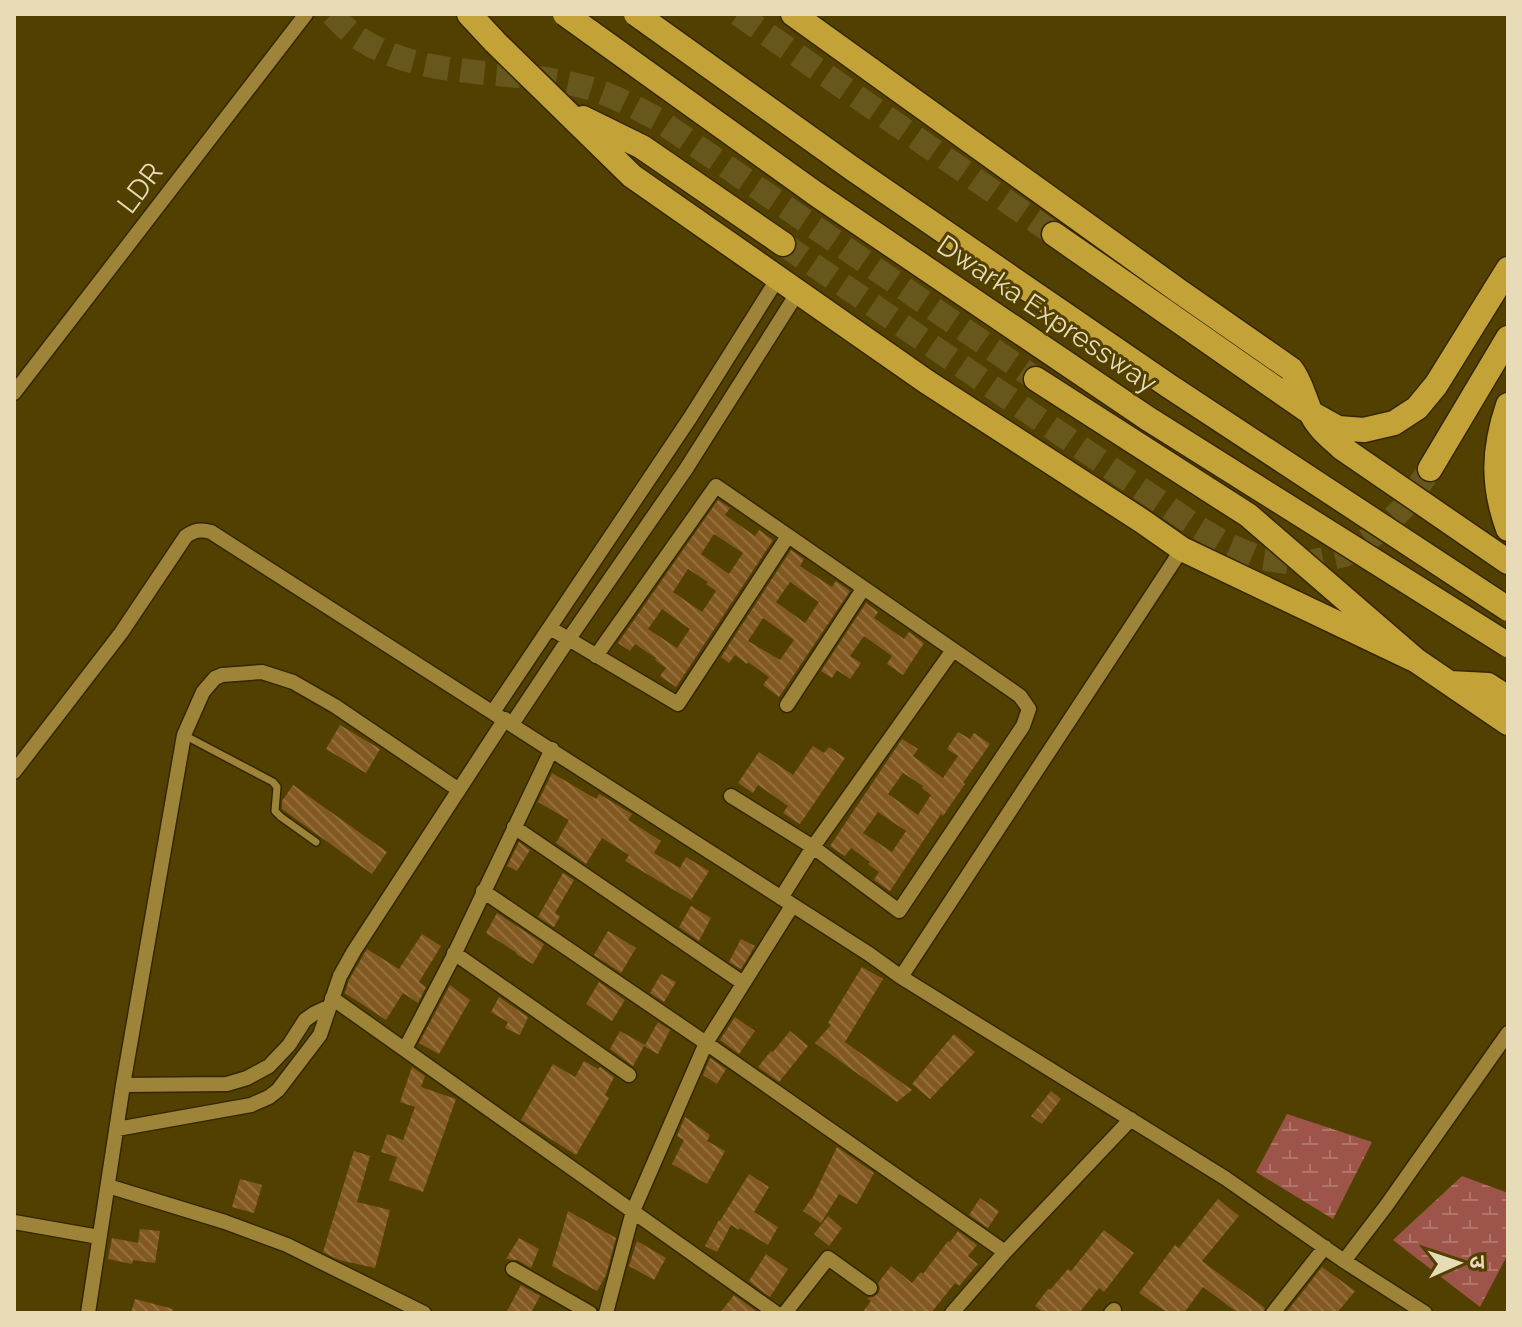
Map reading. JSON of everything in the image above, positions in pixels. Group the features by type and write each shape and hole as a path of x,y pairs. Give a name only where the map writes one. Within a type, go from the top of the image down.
{"highway":[{"path":"469,14 632,176 927,382 1182,549 1417,661"},
{"name":"Dwarka Expressway","path":"565,14 816,194 1147,418 1508,645"},
{"name":"Dwarka Expressway","path":"636,14 853,169 1156,377 1508,609"},
{"path":"793,14 1291,369 1299,379 1319,427 1342,448 1508,562"},
{"path":"565,109 642,147 783,244"},
{"path":"1054,234 1311,413 1338,428 1364,430 1394,423 1417,408 1436,385 1508,269"},
{"path":"1430,469 1508,338"},
{"path":"1036,379 1248,515 1417,661 1508,723"},
{"path":"1508,405 1499,432 1495,470 1500,508 1508,529"},
{"path":"1450,683 1488,685 1508,698"}],"street":[{"name":"LDR","path":"14,393 306,14"},
{"path":"117,1129 251,1105 278,1090 301,1062 320,1035 340,976 354,951 504,718 550,628 690,418 778,278"},
{"path":"504,718 568,640 686,469 798,292"},
{"path":"596,656 716,486 1020,696 1029,709 1023,726 899,911 813,847 731,796"},
{"path":"14,772 121,633 186,536 203,529 221,537 504,718 901,977 1225,1178 1425,1313"},
{"path":"550,628 678,704 788,536"},
{"path":"901,977 1182,549"},
{"path":"787,705 863,589"},
{"path":"606,1313 633,1211 706,1043 743,983 813,847 953,650"},
{"path":"88,1313 123,1085 184,735 203,692 215,678 222,675 262,672 293,682 335,706 459,790"},
{"path":"405,1049 552,749"},
{"path":"514,827 743,983"},
{"path":"483,891 1005,1252"},
{"path":"454,953 629,1075"},
{"path":"123,1085 227,1084 247,1078 269,1066 289,1045 305,1020 330,1003"},
{"path":"330,1003 405,1049 776,1313"},
{"path":"1344,1261 1508,1033"},
{"path":"952,1313 1005,1252 1131,1119"},
{"path":"108,1186 225,1222 287,1245 424,1313"},
{"path":"14,1222 99,1237"},
{"path":"1273,1313 1325,1247"},
{"path":"785,1313 828,1258 870,1288"},
{"path":"513,1269 590,1313"}],"lane":[{"path":"184,735 273,782 277,787 275,811 316,842"}],"green space":[{"path":"1287,1114 1372,1142 1333,1219 1256,1172"},
{"path":"1462,1176 1508,1193 1508,1254 1480,1307 1393,1240"}],"building":[{"path":"718,500 730,508 725,515 755,536 759,530 773,540 676,687 660,676 666,668 656,658 635,644 630,651 618,643","holes":["714,534 743,553 729,574 701,554","688,569 716,591 702,612 673,592","662,609 690,629 677,648 648,629"]},
{"path":"791,550 804,559 800,566 832,587 836,581 850,591 779,697 763,685 769,677 748,662 735,655 729,663 721,657","holes":["790,582 819,602 805,623 776,602","763,618 794,640 780,660 748,641"]},
{"path":"866,603 878,612 874,618 904,639 909,632 924,643 903,675 887,664 892,656 864,636 850,656 861,663 850,679 837,670 832,678 821,671"},
{"path":"340,725 380,749 366,773 326,749"},
{"path":"958,732 970,739 974,733 990,744 890,891 874,880 879,872 868,864 870,862 851,848 845,856 830,846 902,739 918,749 913,756 943,778 958,756 947,749","holes":["903,773 931,795 918,815 888,794","878,812 906,831 892,852 863,833"]},
{"path":"813,746 824,753 829,747 845,758 800,824 783,813 788,806 758,785 753,793 738,783 759,752 793,775"},
{"path":"552,773 596,799 599,794 632,814 628,820 661,841 654,853 680,868 686,857 709,871 691,900 625,861 629,855 602,838 586,864 556,843 569,820 538,802"},
{"path":"293,785 387,852 372,874 282,809 282,801"},
{"path":"519,842 530,850 517,871 507,866"},
{"path":"563,873 574,880 555,913 560,916 554,927 538,917"},
{"path":"691,906 711,918 699,941 679,927"},
{"path":"497,913 544,944 533,964 486,933"},
{"path":"608,931 636,948 621,973 594,955"},
{"path":"422,934 441,946 419,982 426,987 418,1003 403,993 386,1020 345,993 367,949 399,969"},
{"path":"741,939 755,946 741,969 729,962"},
{"path":"862,967 883,979 845,1042 912,1090 897,1102 815,1043 831,1025 828,1023"},
{"path":"661,974 676,982 664,1002 650,993"},
{"path":"599,982 625,1000 612,1021 586,1004"},
{"path":"450,985 470,1000 439,1054 419,1043"},
{"path":"499,997 528,1017 520,1035 505,1028 508,1022 491,1012"},
{"path":"735,1017 755,1031 739,1054 720,1040"},
{"path":"658,1022 670,1030 658,1054 644,1046 633,1066 610,1049 620,1031 645,1045"},
{"path":"790,1031 808,1046 779,1082 758,1067"},
{"path":"954,1034 975,1052 930,1099 912,1084"},
{"path":"710,1058 726,1069 717,1084 703,1075"},
{"path":"584,1061 614,1077 605,1095 609,1098 576,1155 521,1120 553,1064 575,1077"},
{"path":"412,1067 425,1076 421,1087 456,1099 423,1192 389,1180 397,1157 381,1152 387,1134 403,1140 415,1107 400,1102"},
{"path":"1051,1091 1061,1099 1042,1124 1031,1116"},
{"path":"685,1117 710,1135 707,1141 725,1151 707,1184 672,1164 684,1140 677,1136"},
{"path":"837,1147 874,1173 857,1204 839,1194 821,1223 803,1211"},
{"path":"354,1151 370,1156 357,1202 390,1210 375,1268 339,1260 323,1252"},
{"path":"749,1174 769,1187 754,1212 778,1227 768,1245 731,1225 717,1252 705,1246 719,1220"},
{"path":"240,1179 262,1185 254,1213 232,1207"},
{"path":"980,1198 999,1211 988,1228 969,1215"},
{"path":"1218,1199 1239,1216 1202,1261 1265,1308 1263,1313 1238,1313 1203,1287 1184,1313 1168,1313 1139,1293 1175,1245 1179,1248"},
{"path":"568,1211 616,1238 606,1275 597,1291 552,1266"},
{"path":"828,1216 842,1228 829,1246 814,1234"},
{"path":"140,1229 160,1231 155,1263 133,1260 132,1264 108,1259 112,1238 138,1243"},
{"path":"1104,1230 1134,1253 1104,1292 1099,1288 1079,1313 1044,1313 1035,1306 1068,1269 1071,1271"},
{"path":"958,1231 977,1245 968,1256 978,1264 959,1286 955,1283 931,1313 862,1313 871,1301 867,1298 878,1294 878,1283 891,1266 912,1283"},
{"path":"519,1238 539,1249 531,1268 517,1260 506,1259"},
{"path":"637,1241 666,1258 654,1280 629,1266"},
{"path":"766,1254 788,1269 770,1297 749,1281"},
{"path":"1322,1267 1355,1291 1337,1313 1286,1313"},
{"path":"521,1285 540,1296 531,1313 506,1313"},
{"path":"734,1295 759,1313 720,1313"},
{"path":"135,1299 173,1309 172,1313 131,1313"}],"tunnel":[{"path":"332,14 354,35 381,50 409,60 437,67 556,81 595,90 657,119 1036,379"},
{"path":"738,14 1054,234"},
{"path":"783,244 1194,525 1224,543 1259,558 1300,564 1345,555 1381,530 1406,505 1430,469"}]}
